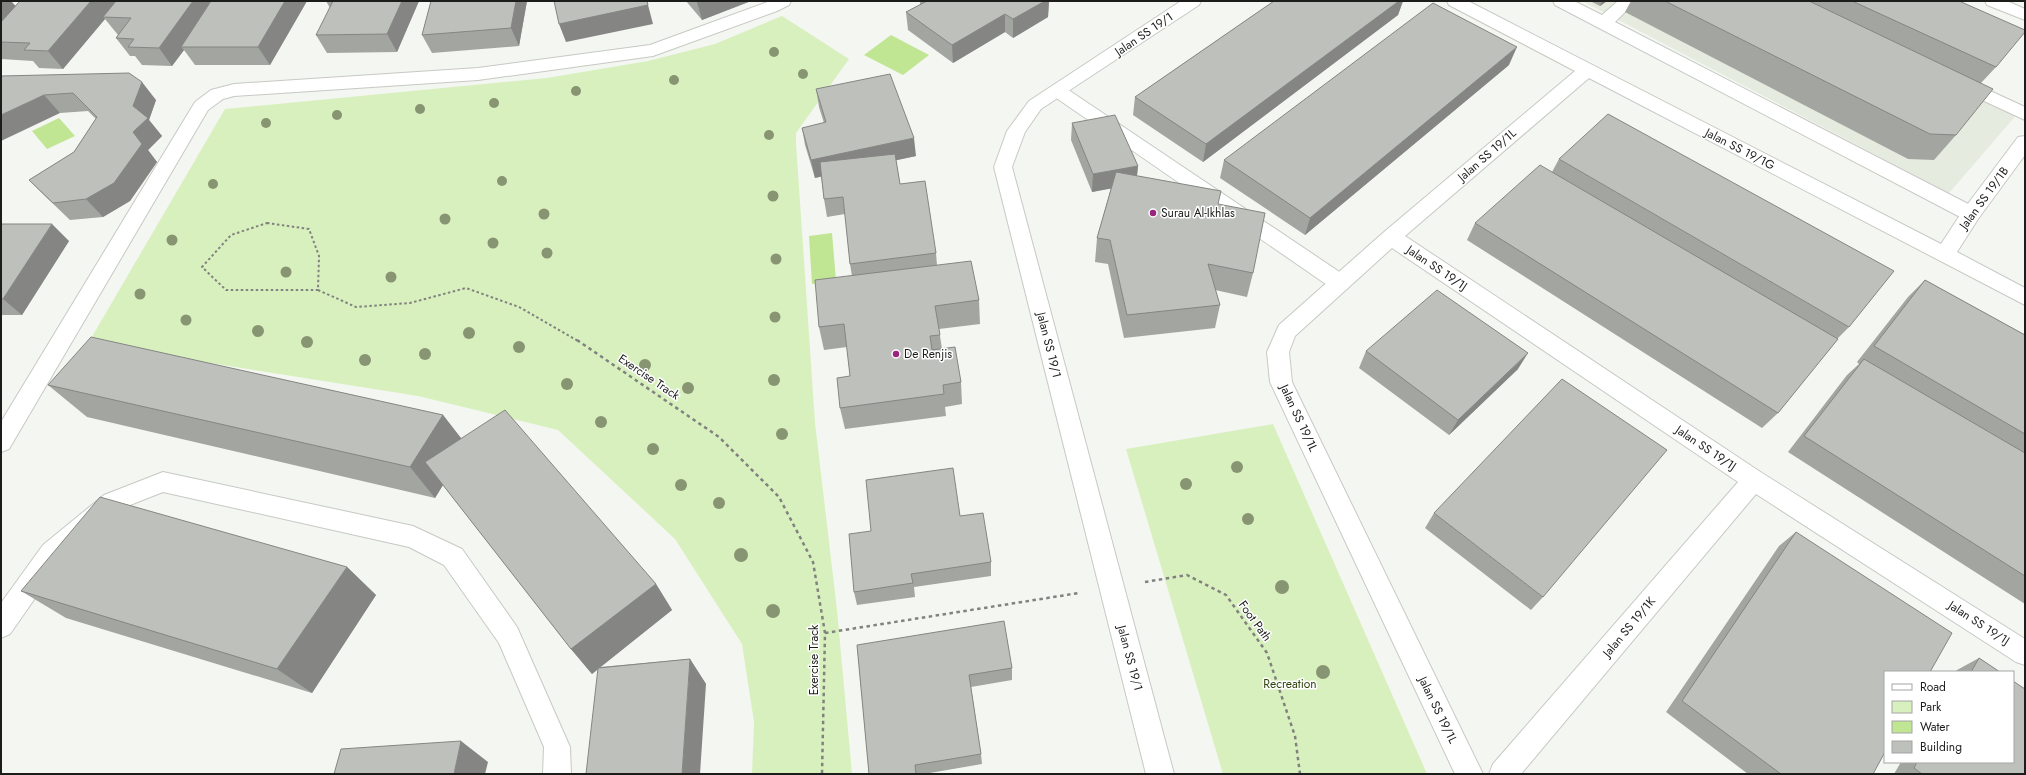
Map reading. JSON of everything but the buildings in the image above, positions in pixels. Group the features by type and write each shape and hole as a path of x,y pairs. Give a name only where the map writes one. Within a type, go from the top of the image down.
{"street":[{"path":"1,442 166,164 202,106 217,94 234,90 478,74 653,50 771,7 783,1"},
{"name":"Jalan SS 19/1","path":"1160,774 1003,167 1016,131 1035,105 1193,1"},
{"name":"Jalan SS 19/1G","path":"1455,1 1945,254 2025,297"},
{"path":"1561,1 1971,214"},
{"path":"1603,23 1628,1"},
{"path":"1993,1 2025,15"},
{"name":"Jalan SS 19/1L","path":"1469,774 1281,382 1278,352 1287,331 1391,237 1587,70"},
{"path":"1947,77 2025,114"},
{"path":"1058,91 1340,283"},
{"name":"Jalan SS 19/1B","path":"1945,254 1971,214 2025,142"},
{"name":"Jalan SS 19/1J","path":"1391,237 1754,480 2025,653"},
{"name":"Jalan SS 19/1K","path":"1503,774 1754,480"},
{"path":"1,626 52,553 112,502 163,482 413,537 453,557 508,635 557,747 557,774"}],"path":[{"path":"267,223 309,229 319,256 318,290 226,290 202,267 231,235 267,223"},
{"name":"Exercise Track","path":"318,290 356,307 410,302 466,288 519,307 574,338 641,382 719,437 779,497 813,562 825,633 822,774"},
{"name":"Foot Path","path":"825,633 1187,575 1226,595 1267,653 1296,736 1300,774"}],"shaded area":[{"path":"1582,1 1787,1 2019,112 1949,193"}],"green space":[{"path":"782,16 849,59 796,133 796,143 815,423 837,610 852,774 752,774 754,722 742,644 675,539 558,430 418,396 147,353 83,352 225,109 547,78 648,61 715,44"},
{"name":"Recreation","path":"1273,424 1427,774 1223,774 1126,449"}],"water":[{"path":"891,35 929,55 903,75 864,55"},
{"path":"59,118 75,136 47,149 32,131"},
{"path":"832,233 836,281 812,284 809,236"}],"place":[{"name":"Surau Al-Ikhlas","path":"1153,213"},
{"name":"De Renjis","path":"896,354"}]}
